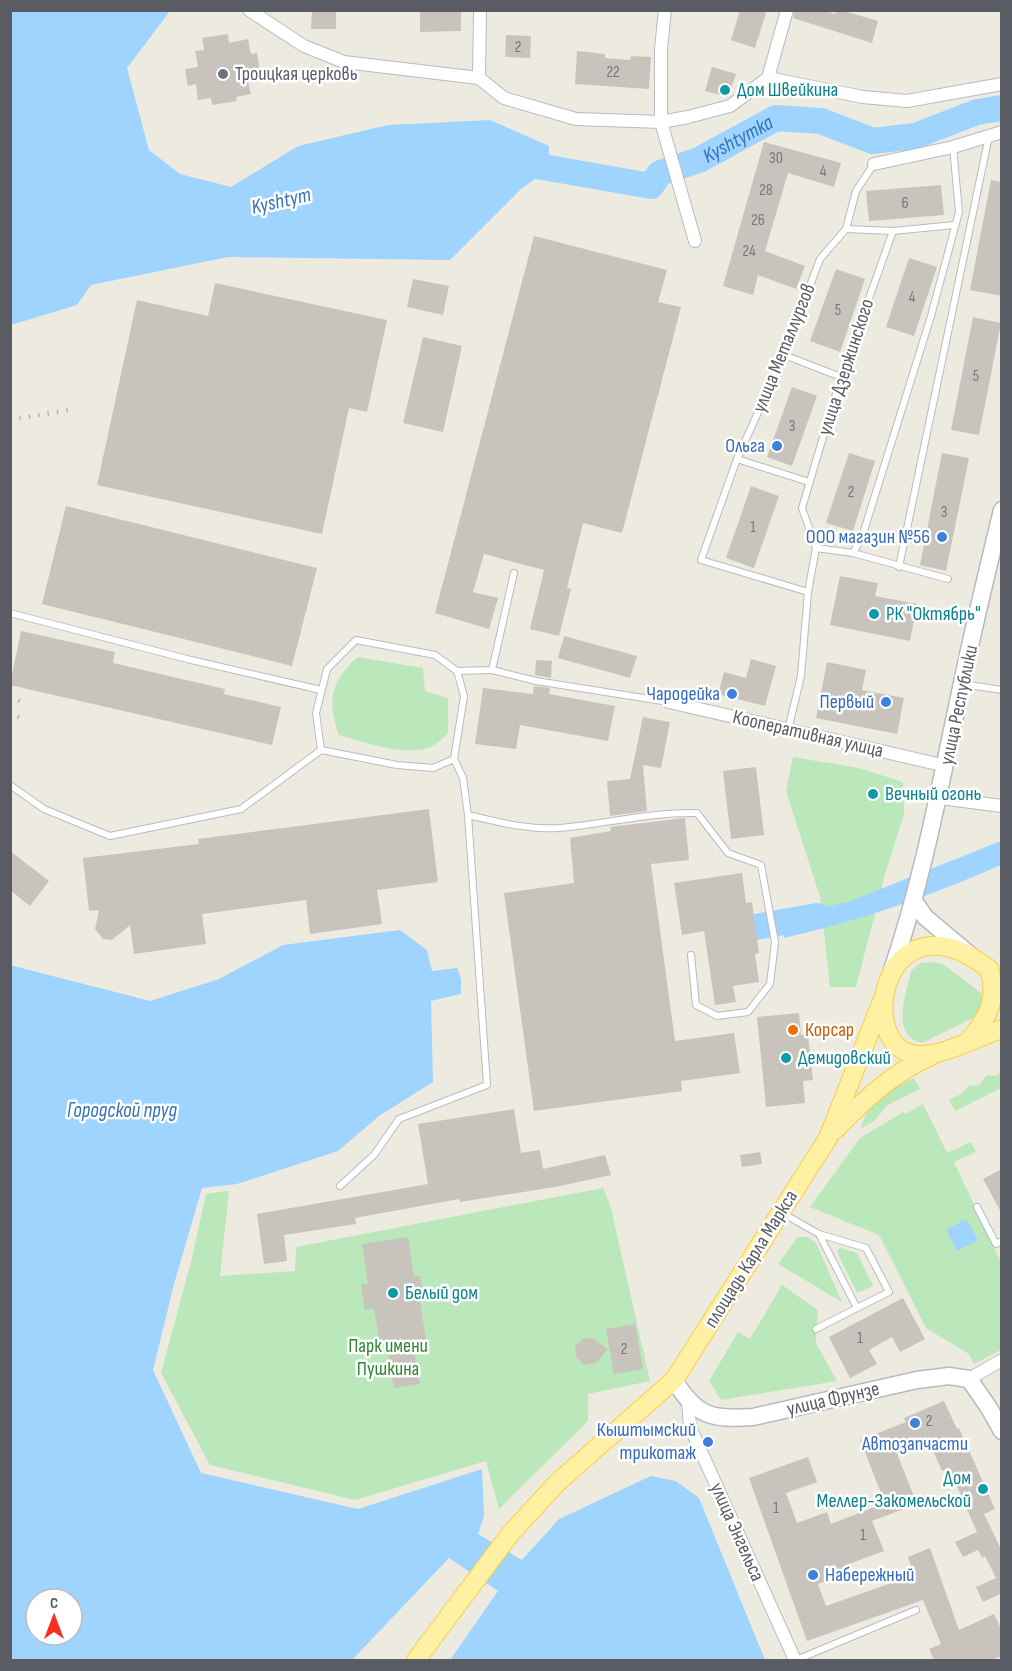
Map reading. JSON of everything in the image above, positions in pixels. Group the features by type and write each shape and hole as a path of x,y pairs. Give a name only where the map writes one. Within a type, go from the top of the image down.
{"main road":[{"name":"улица Республики","path":"892,970 914,901 940,798 962,684 1002,510"},
{"path":"914,901 925,917 990,969 994,984 993,1004 970,1039"},
{"path":"828,1137 884,996 892,970 907,952 920,947 938,946 960,952 990,969"},
{"path":"884,996 884,1018 888,1033 899,1049 916,1055 934,1055"},
{"path":"828,1137 867,1097 895,1074 970,1039 1002,1029"},
{"name":"площадь Карла Маркса","path":"416,1660 510,1533 558,1482 674,1380 828,1137"},
{"name":"улица Фрунзе","path":"688,1402 702,1412 716,1416 753,1417 917,1380 950,1376 969,1379"},
{"path":"969,1379 990,1408 1002,1431"},
{"path":"674,1380 688,1402"}],"street":[{"path":"249,10 304,46 344,62 479,78 504,98 576,119 661,122 730,106 768,78 787,10"},
{"path":"479,78 480,10"},
{"path":"665,10 661,49 661,122 695,240"},
{"path":"768,78 863,97 907,101 1002,84"},
{"name":"улица Металлургов","path":"874,164 953,147 1002,132"},
{"name":"Кооперативная улица","path":"669,702 946,766"},
{"path":"940,798 1002,806"},
{"path":"969,1379 1002,1359"},
{"name":"улица Энгельса","path":"688,1402 690,1427 795,1660"}],"lane":[{"path":"899,567 989,135"},
{"path":"853,553 862,537 931,316 958,212 953,147"},
{"name":"улица Металлургов","path":"808,592 701,560 737,459 784,355 820,260 846,229 856,191 874,164"},
{"path":"846,229 893,231 954,225"},
{"name":"улица Дзержинского","path":"816,548 802,508 841,377 893,231"},
{"path":"784,355 841,377"},
{"path":"737,459 809,483"},
{"path":"788,731 801,676 808,592 816,548 853,553 948,579"},
{"path":"492,670 514,573"},
{"path":"10,613 191,660 321,690"},
{"path":"321,750 316,713 327,669 356,640 435,654 457,671 464,696 454,759 463,778 468,814 487,1085 399,1119 374,1155 340,1186"},
{"path":"457,671 492,670 536,681 669,702"},
{"path":"962,684 1002,690"},
{"path":"10,785 44,808 110,836 242,808 321,750 409,766 433,768 454,759"},
{"path":"468,814 514,826 558,828 668,812 697,813 728,853 761,865 771,906 775,942 770,984 748,1012 717,1016 696,1005 691,955"},
{"path":"977,1207 996,1244 1002,1241"},
{"path":"781,1212 819,1234 866,1248 889,1292 816,1329"},
{"path":"819,1234 857,1308"},
{"path":"795,1660 916,1610"}],"green space":[{"path":"358,657 423,668 425,691 448,698 448,733 434,745 412,750 386,748 339,735 333,712 334,692 342,675"},
{"path":"793,757 859,768 903,782 904,814 885,874 856,987 830,987 820,897 786,791"},
{"path":"921,963 943,964 981,993 984,1000 979,1015 922,1043 912,1039 906,1032 903,1023 904,1003 911,971"},
{"path":"1001,1071 1001,1088 955,1111 949,1100 963,1093 968,1086 979,1085 987,1075 997,1076"},
{"path":"914,1078 920,1089 886,1106 875,1121 861,1128 869,1110 881,1097"},
{"path":"923,1104 947,1153 971,1142 976,1152 954,1162 1001,1262 1001,1350 974,1364 969,1354 926,1328 879,1235 810,1207 860,1138 903,1112 905,1114"},
{"name":"Парк имени Пушкина","path":"603,1188 610,1204 650,1381 588,1394 588,1421 499,1509 486,1461 355,1500 210,1465 161,1373 192,1258 206,1194 229,1191 220,1276 295,1271 296,1247"},
{"path":"798,1237 808,1237 816,1243 842,1302 778,1264"},
{"path":"840,1248 857,1253 873,1286 857,1293 837,1252"},
{"path":"782,1285 818,1310 816,1343 837,1381 721,1400 709,1381 738,1332 750,1339"}],"water":[{"name":"Kyshtym","path":"11,10 170,11 127,68 149,150 180,174 231,187 298,146 388,125 490,120 549,146 548,170 521,189 450,260 228,257 91,285 77,305 11,325"},
{"path":"1001,841 1001,865 894,907 784,938 782,916 848,902"},
{"name":"Городской пруд","path":"400,930 427,950 432,971 457,968 461,979 461,994 431,1001 433,1082 379,1116 338,1151 237,1184 202,1188 174,1284 153,1370 201,1473 358,1509 482,1469 484,1516 478,1534 522,1560 559,1519 651,1476 676,1481 699,1498 765,1660 450,1660 498,1591 449,1558 352,1660 11,1660 10,965 150,1001 219,979 283,945"},
{"path":"966,1219 978,1240 957,1251 946,1230"}],"building":[{"path":"312,10 336,10 336,29 311,29"},
{"path":"420,10 461,10 461,31 420,32"},
{"path":"740,10 767,10 755,48 731,40"},
{"path":"795,10 823,10 835,14 836,10 841,10 878,21 872,43 793,18"},
{"name":"Троицкая церковь","path":"228,34 229,43 248,39 251,54 257,53 261,79 248,81 251,94 236,97 237,101 212,105 211,98 198,100 196,84 188,86 185,69 198,67 195,51 204,50 202,38"},
{"path":"506,35 531,36 530,58 505,57"},
{"path":"577,51 605,54 605,58 630,60 631,56 651,57 649,89 575,84"},
{"path":"712,67 736,74 728,97 705,91"},
{"path":"764,142 841,163 834,187 788,173 765,251 805,266 796,289 758,275 753,295 723,286"},
{"path":"991,180 1002,182 1002,296 970,290"},
{"path":"941,185 944,215 869,221 866,191"},
{"path":"534,236 667,270 658,302 681,307 622,533 583,523 567,588 571,589 559,636 530,629 544,570 484,554 473,592 498,598 489,629 435,613"},
{"path":"909,258 937,267 914,336 886,327"},
{"path":"836,269 865,279 840,352 810,341"},
{"path":"413,279 449,286 443,315 407,307"},
{"path":"215,283 387,320 367,412 349,408 322,534 97,485 137,300 208,316"},
{"path":"973,317 1001,323 979,435 951,430"},
{"path":"423,337 462,346 443,432 403,423"},
{"path":"792,387 817,396 792,466 767,457"},
{"path":"849,453 875,461 853,531 826,523"},
{"path":"942,453 969,458 946,571 920,565"},
{"path":"751,486 779,496 754,568 726,558"},
{"path":"66,506 317,568 292,666 42,604"},
{"name":"РК \"Октябрь\"","path":"840,576 878,583 875,596 917,604 910,641 830,625"},
{"path":"21,631 115,652 113,663 225,689 224,694 281,707 272,745 10,685"},
{"path":"564,636 637,656 630,678 558,658"},
{"path":"751,659 776,666 765,706 718,694 724,672 746,678"},
{"path":"536,660 552,661 551,678 535,675"},
{"path":"827,662 866,670 862,690 904,698 897,734 816,718"},
{"path":"534,686 550,688 549,694 615,706 608,741 520,725 516,749 475,744 483,688 533,694"},
{"path":"643,717 670,722 661,768 643,765 647,811 610,816 607,781 630,779"},
{"path":"756,767 764,835 731,839 723,771"},
{"path":"429,809 438,882 377,890 382,924 310,934 306,900 202,914 206,944 134,954 130,925 112,940 103,939 95,929 99,910 89,911 83,858 199,844 198,839"},
{"path":"685,818 689,860 651,864 675,1041 734,1033 740,1073 681,1081 682,1091 534,1111 504,893 574,883 570,838 611,831 610,827"},
{"path":"10,851 49,881 30,906 10,890"},
{"path":"742,873 746,903 752,902 759,953 755,954 759,982 733,986 736,1002 715,1005 704,931 682,935 674,883"},
{"name":"Демидовский","path":"799,1013 801,1035 808,1035 813,1080 803,1081 805,1103 766,1107 757,1017"},
{"path":"514,1109 521,1153 540,1150 543,1169 605,1155 611,1175 555,1187 460,1202 459,1199 355,1218 356,1224 284,1235 287,1261 264,1264 257,1214 428,1184 418,1124"},
{"path":"760,1152 762,1164 742,1167 740,1155"},
{"path":"1002,1169 1002,1214 983,1179"},
{"name":"Белый дом","path":"408,1237 414,1276 420,1276 424,1302 420,1302 426,1339 412,1341 420,1384 394,1388 386,1345 380,1346 374,1308 365,1310 361,1285 368,1284 362,1244"},
{"path":"903,1298 925,1339 900,1352 892,1337 869,1350 877,1364 850,1378 829,1337"},
{"path":"635,1324 643,1369 614,1374 606,1329"},
{"path":"592,1338 608,1349 596,1363 584,1365 576,1357 575,1347 582,1339"},
{"path":"944,1401 957,1429 959,1428 995,1509 984,1514 1002,1551 1002,1593 983,1602 976,1587 996,1578 985,1556 982,1558 978,1550 963,1557 955,1542 977,1532 949,1468 942,1471 927,1437 896,1451 917,1504 872,1521 884,1551 846,1565 849,1573 818,1584 826,1606 914,1575 908,1557 930,1548 959,1630 994,1614 1002,1631 1002,1656 991,1660 934,1660 929,1649 941,1644 923,1600 807,1641 749,1478 808,1457 817,1482 786,1493 797,1523 827,1512 831,1524 885,1503 860,1440 906,1422 904,1418"}],"waterway":[{"name":"Kyshtymka","path":"514,162 651,186 660,173 699,160 776,118 821,121 873,141 915,136 977,112 1002,108"},
{"path":"755,927 817,916"}],"railway":[{"path":"10,420 68,410"},
{"path":"10,696 27,705"},
{"path":"10,711 20,718"}],"place":[{"name":"Троицкая церковь","path":"223,74"},
{"name":"Дом Швейкина","path":"725,90"},
{"name":"Ольга","path":"777,446"},
{"name":"ООО магазин №56","path":"942,537"},
{"name":"РК \"Октябрь\"","path":"874,614"},
{"name":"Чародейка","path":"732,694"},
{"name":"Первый","path":"886,702"},
{"name":"Вечный огонь","path":"873,794"},
{"name":"Корсар","path":"793,1030"},
{"name":"Демидовский","path":"786,1058"},
{"name":"Белый дом","path":"393,1293"},
{"name":"Автозапчасти","path":"915,1423"},
{"name":"Кыштымский трикотаж","path":"708,1442"},
{"name":"Дом Меллер-Закомельской","path":"983,1489"},
{"name":"Набережный","path":"813,1575"}]}
